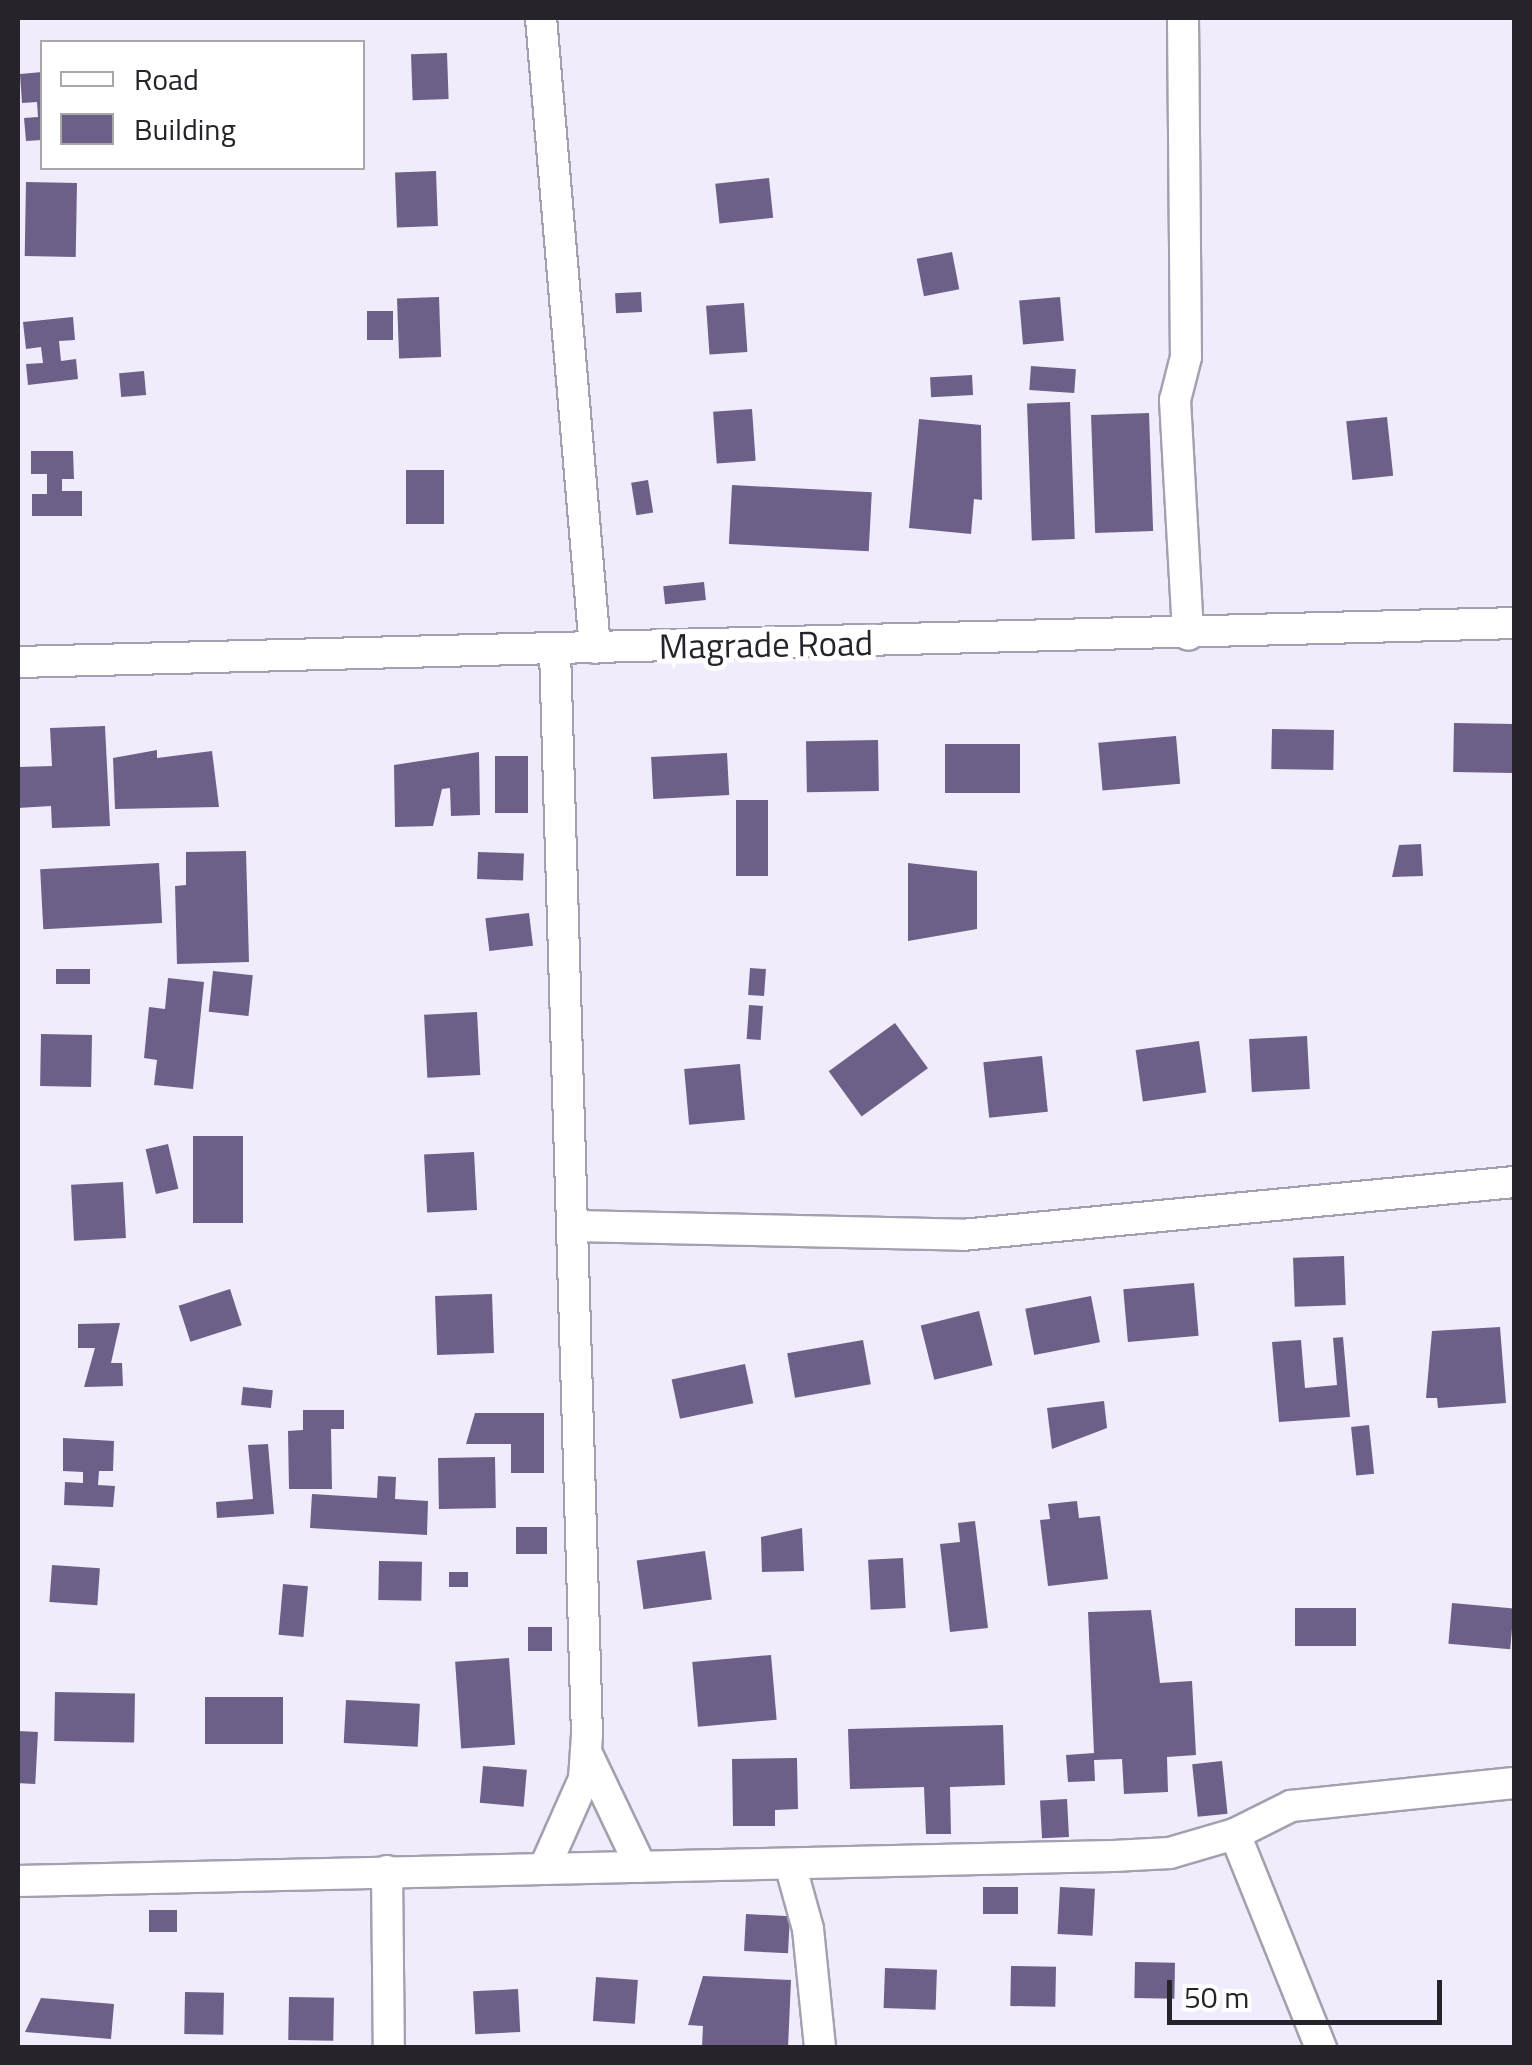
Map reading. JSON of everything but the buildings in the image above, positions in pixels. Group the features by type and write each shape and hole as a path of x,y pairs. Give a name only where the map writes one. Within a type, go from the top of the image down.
{"street":[{"path":"542,18 595,648"},
{"path":"1183,18 1186,358 1175,400 1188,635"},
{"name":"Magrade Road","path":"18,662 1188,635 1514,623"},
{"path":"544,1869 578,1794 586,1751 572,1430 578,1226 556,650"},
{"path":"578,1226 962,1235 1514,1182"},
{"path":"586,1751 641,1867"},
{"path":"18,1881 1170,1853 1235,1834 1291,1806 1514,1783"},
{"path":"1235,1834 1320,2048"},
{"path":"790,1864 808,1929 820,2048"},
{"path":"387,1870 389,2048"}]}
